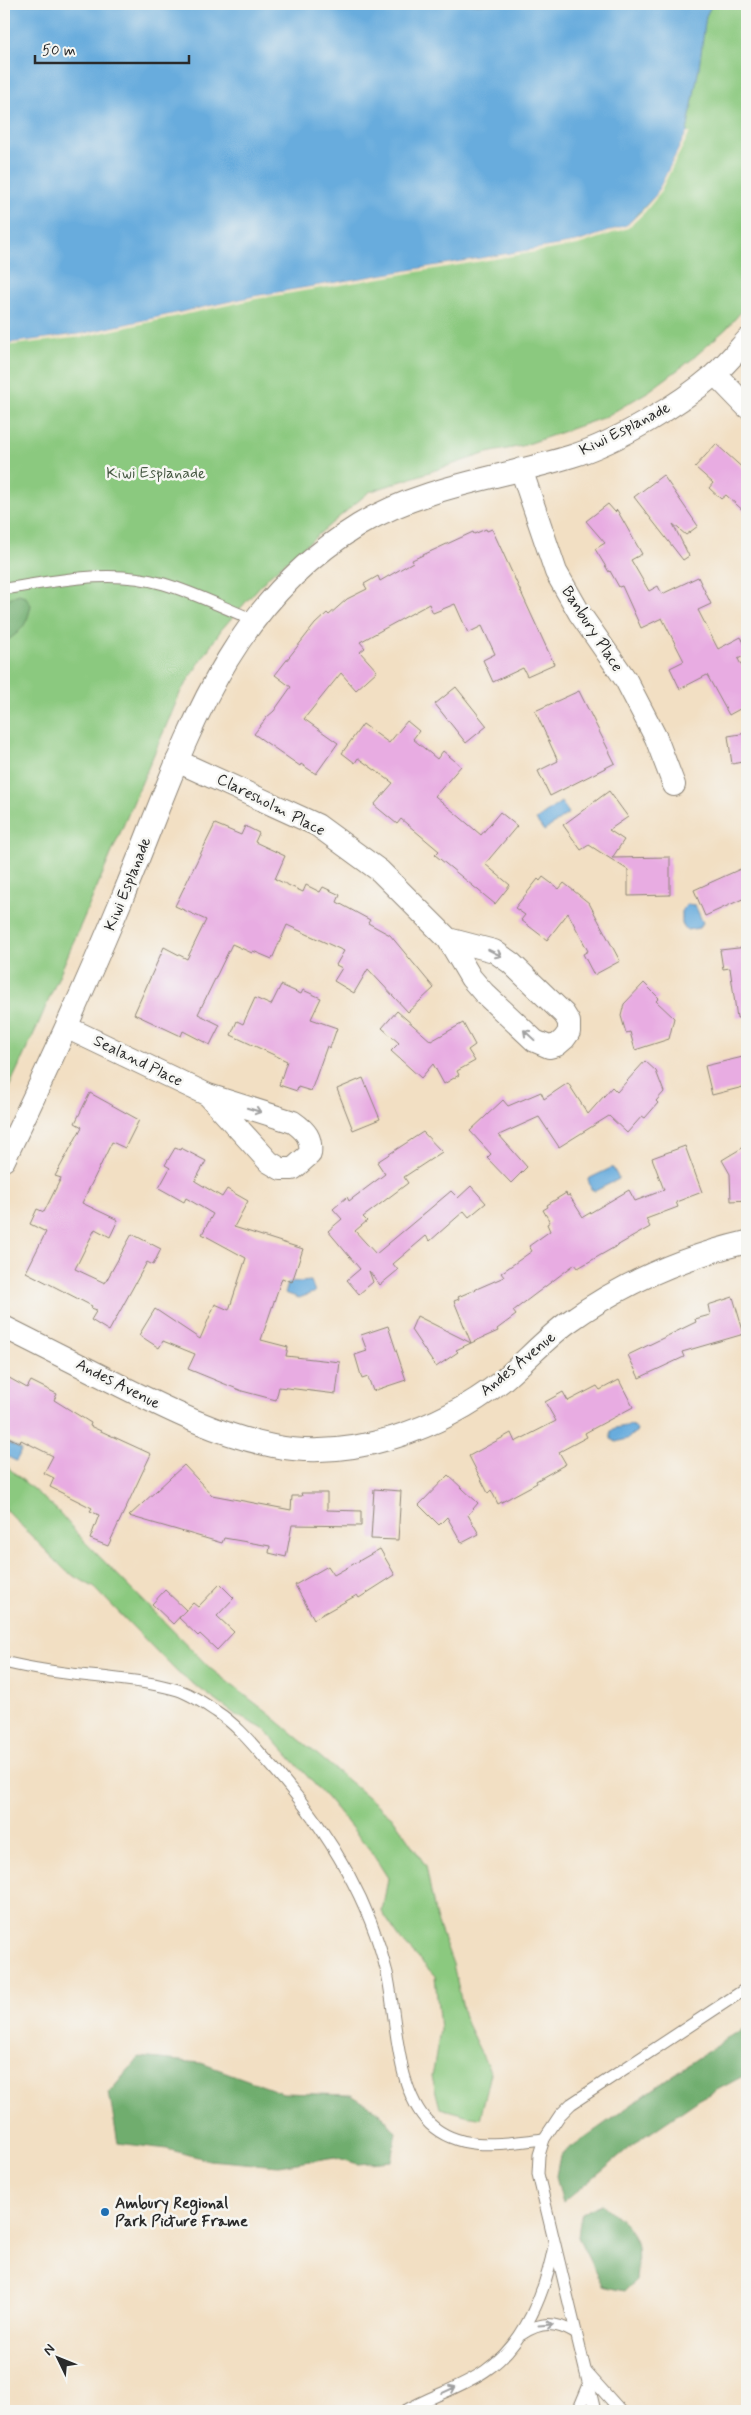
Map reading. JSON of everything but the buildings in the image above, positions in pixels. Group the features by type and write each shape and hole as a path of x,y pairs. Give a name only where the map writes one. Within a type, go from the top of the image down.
{"street":[{"name":"Kiwi Esplanade","path":"4,1160 68,1028 205,697 254,620 292,579 323,551 359,526 396,506 478,480 574,455 624,433 671,407 715,374 747,340"},
{"path":"715,374 747,407"},
{"name":"Banbury Place","path":"521,469 556,572 580,614 626,680 656,738 674,785"},
{"name":"Claresholm Place","path":"177,761 317,825 380,871 448,939 471,978 484,994 535,1041 549,1047 557,1045 564,1039 569,1032 569,1022 564,1014 511,963 494,951 448,939"},
{"name":"Sealand Place","path":"68,1028 208,1095"},
{"name":"Andes Avenue","path":"4,1327 180,1416 227,1434 274,1447 318,1449 370,1444 424,1428 468,1404 501,1381 566,1324 604,1299 680,1261 747,1242"}],"lane":[{"path":"4,589 71,578 123,577 164,584 254,620"},
{"path":"4,1662 60,1673 139,1681 179,1690 219,1712 241,1732 274,1768 322,1831 347,1871 378,1939 387,1973 403,2068 419,2111 442,2133 471,2144 493,2145 544,2139"},
{"path":"595,2411 538,2174 539,2155 544,2139 560,2115 589,2090 747,1988"},
{"path":"405,2411 486,2371 518,2336 540,2296 549,2272 555,2242"},
{"path":"518,2336 533,2326 545,2323 565,2327 576,2333"},
{"path":"585,2371 621,2411"},
{"path":"578,2411 588,2387"}],"green space":[{"path":"4,4 747,4 747,305 727,328 691,360 649,391 605,417 522,446 487,453 369,492 269,576 221,630 181,691 37,1027 4,1098"},
{"path":"19,594 25,596 31,605 29,612 22,627 4,643 4,612 9,598"},
{"path":"4,1464 58,1511 83,1540 211,1669 268,1713 394,1819 426,1866 436,1918 453,1964 466,2022 491,2073 480,2119 440,2108 432,2077 440,2030 435,1976 401,1940 382,1912 388,1878 370,1850 328,1799 264,1729 236,1715 178,1673 95,1588 66,1571 4,1508"},
{"path":"747,2026 747,2074 700,2099 631,2146 563,2203 556,2176 560,2155 699,2057"},
{"path":"139,2057 201,2063 283,2093 351,2095 379,2112 396,2132 391,2161 358,2164 335,2157 278,2166 209,2160 167,2149 118,2143 109,2093"},
{"path":"602,2204 634,2236 638,2253 636,2280 625,2291 602,2286 578,2237 581,2213"}],"water":[{"path":"4,4 712,4 706,16 687,132 656,195 627,225 578,242 256,296 81,334 4,344"},
{"path":"561,802 569,813 544,831 536,820"},
{"path":"687,904 695,905 703,923 699,928 687,930 682,924 682,911"},
{"path":"613,1168 619,1179 595,1191 591,1189 588,1179"},
{"path":"311,1281 315,1292 299,1298 285,1293 288,1283"},
{"path":"631,1425 637,1431 627,1439 616,1442 611,1439 611,1431 615,1428"},
{"path":"4,1441 22,1450 16,1461 4,1455"}],"pier":[{"path":"687,132 690,132 658,196 644,213 628,228 578,245 256,299 82,337 4,346 4,344 81,334 256,296 578,242 627,225 642,211 656,195"}],"place":[{"name":"Ambury Regional Park Picture Frame","path":"105,2212"}]}
